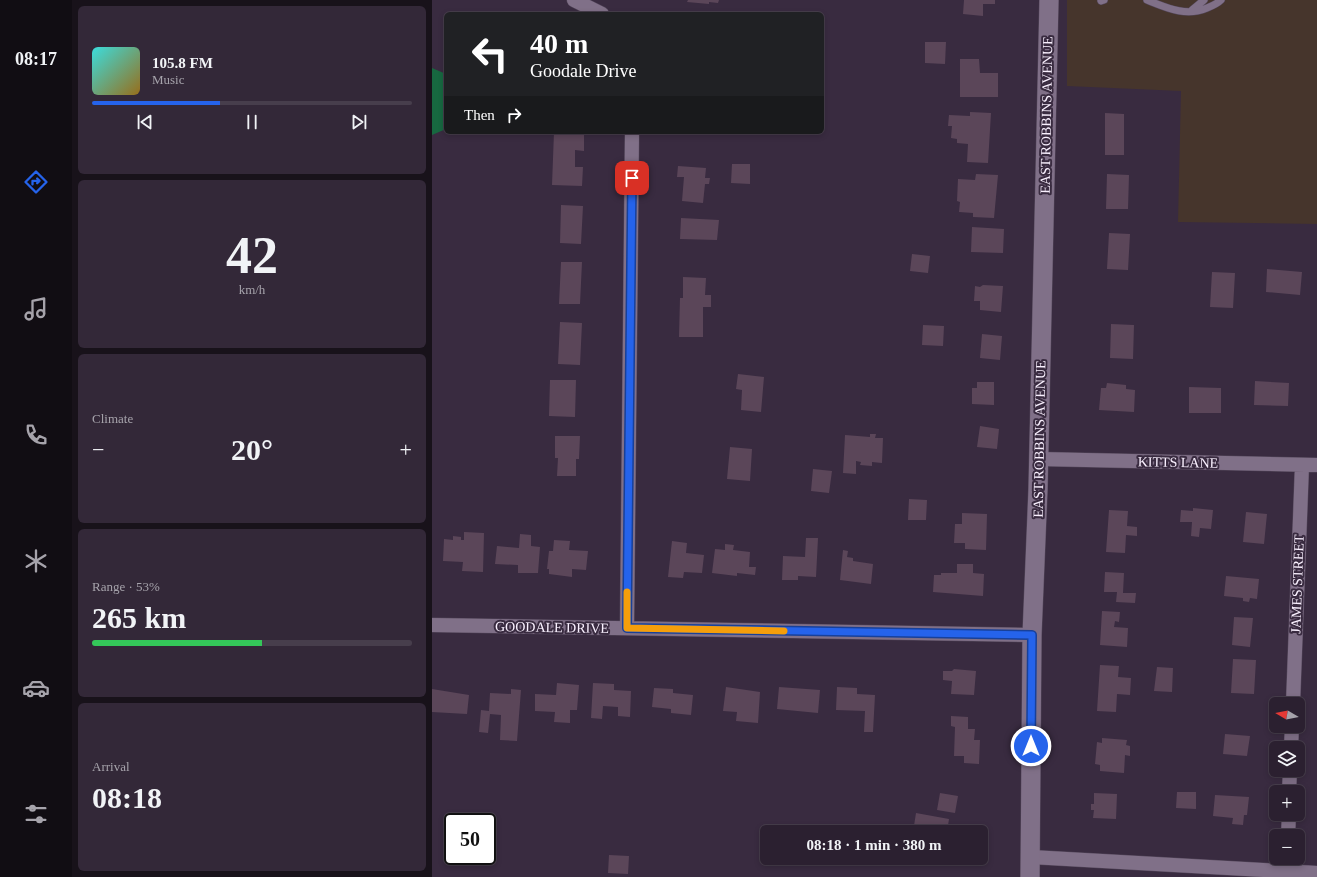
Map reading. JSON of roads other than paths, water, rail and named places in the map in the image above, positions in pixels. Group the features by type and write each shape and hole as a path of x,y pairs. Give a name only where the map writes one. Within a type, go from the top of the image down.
{"main road":[{"name":"EAST ROBBINS AVENUE","path":"1030,877 1032,635 1039,459 1049,0"}],"street":[{"path":"574,0 598,12"},
{"path":"627,628 632,134"},
{"name":"KITTS LANE","path":"1039,459 1317,465"},
{"name":"JAMES STREET","path":"1293,697 1302,465"},
{"name":"GOODALE DRIVE","path":"432,625 1032,635"},
{"path":"1031,857 1286,873 1317,873"},
{"path":"1286,873 1287,865"}],"lane":[{"path":"1147,0 1175,12 1189,13 1218,4 1220,0"},
{"path":"1189,13 1204,0"}]}
